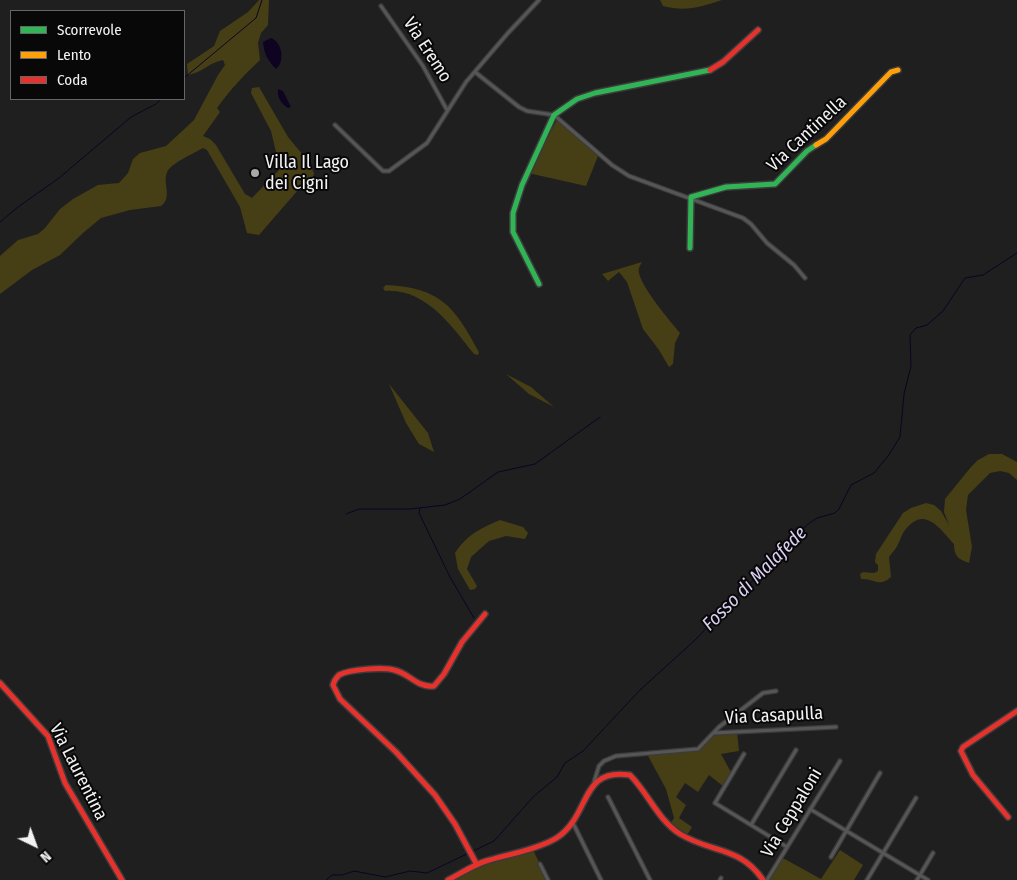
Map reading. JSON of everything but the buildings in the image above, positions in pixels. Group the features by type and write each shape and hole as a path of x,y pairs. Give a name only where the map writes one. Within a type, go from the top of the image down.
{"street":[{"path":"335,125 387,172 427,143 460,90 508,33 539,0"},
{"name":"Via Eremo","path":"381,6 423,66 447,111"},
{"path":"539,284 514,234 512,220 520,189 554,115 578,99 594,93 710,71 758,30"},
{"name":"Via Cantinella","path":"691,198 726,188 775,184 809,149 826,139 892,71 898,70"},
{"path":"475,72 519,108 554,115 624,173 747,220 764,241 794,265 805,278"},
{"path":"690,248 691,198"},
{"path":"477,865 447,811 402,757 340,699 334,690 333,684 337,677 345,672 391,669 400,672 425,687 433,686 448,669 455,651 467,634 486,614"},
{"name":"Via Laurentina","path":"0,683 48,736 65,783 122,880"},
{"name":"Via Casapulla","path":"594,783 598,766 612,757 696,750 702,747 713,733 763,693 776,691"},
{"path":"1008,817 975,778 960,751 963,747 1017,711"},
{"name":"Via Casapulla","path":"713,733 836,727"},
{"path":"751,825 796,750"},
{"path":"744,754 715,803 787,847"},
{"name":"Via Ceppaloni","path":"767,880 840,761"},
{"path":"448,880 477,865 548,842 561,834 573,823 594,783 604,776 613,773 630,775 640,784 677,832 742,858 754,866 763,880"},
{"path":"831,857 880,773"},
{"path":"608,797 650,880"},
{"path":"867,880 916,798"},
{"path":"810,810 928,880"},
{"path":"573,823 601,880"},
{"path":"917,880 932,853"},
{"path":"540,864 548,880"}],"shaded area":[{"path":"259,0 269,0 268,25 261,33 258,43 260,60 222,101 217,108 220,112 203,136 210,139 216,145 245,194 252,198 280,169 271,131 251,93 252,88 259,87 288,137 308,161 314,173 313,178 305,182 259,235 247,233 240,207 207,150 203,148 169,169 166,178 166,198 161,206 130,210 101,218 60,255 32,270 0,294 0,256 18,240 38,234 60,209 73,199 98,185 119,183 128,173 133,159 140,153 166,146 194,120 225,65 223,60 218,61 198,72 188,75 187,64 214,46 220,31 248,12"},
{"path":"660,0 722,0 700,7 679,9 663,6"},
{"path":"271,38 278,44 282,57 276,69 264,50 263,42"},
{"path":"278,89 283,91 291,107 288,108 281,102"},
{"path":"557,120 598,156 586,186 528,173"},
{"path":"642,262 639,272 645,287 680,333 675,343 673,364 669,367 643,329 627,282 619,272 608,281 602,274"},
{"path":"386,285 420,290 444,302 462,323 479,352 478,355 474,354 437,311 413,296 400,292 385,291 383,288"},
{"path":"506,374 531,387 554,407 529,394"},
{"path":"389,384 428,433 434,452 419,444 406,423"},
{"path":"989,454 1002,454 1017,462 1017,480 1009,473 1000,471 990,473 968,495 966,510 972,547 969,563 957,556 954,544 937,526 925,519 919,519 905,530 889,557 891,577 883,582 861,579 860,574 863,572 874,573 878,571 878,565 875,562 876,554 903,513 911,508 926,503 934,505 941,511 949,525 944,512 945,499 971,467 978,460"},
{"path":"500,520 523,527 528,533 525,539 506,536 489,541 471,557 467,569 477,586 475,589 470,590 458,569 455,553 464,541 474,533"},
{"path":"737,732 739,751 721,754 732,774 724,787 709,775 698,792 685,783 676,797 686,805 679,818 692,827 686,837 670,824 674,818 666,789 647,754 698,749 713,733"},
{"path":"532,848 548,880 448,880 477,865"},
{"path":"840,850 863,865 854,880 767,880 781,857 821,879"}],"waterway":[{"path":"185,77 256,18 262,0"},
{"path":"0,222 59,178 131,117 160,100"},
{"name":"Fosso di Malafede","path":"326,880 332,875 342,875 354,871 385,877 410,871 427,873 494,841 534,796 557,777 565,763 583,751 640,690 694,641 808,524 817,518 835,513 851,485 874,473 900,437 904,394 911,366 910,335 916,328 927,325 943,311 965,278 983,275 1017,253"},
{"path":"346,514 359,509 410,509 445,505 460,499 498,472 535,464 600,417"},
{"path":"420,508 419,513 450,577 474,618"}],"traffic: fast":[{"path":"539,284 513,232 513,213 522,185 554,115 577,99 595,93 710,70"},
{"path":"690,248 691,197 726,187 775,184 807,151 816,145"}],"traffic: slow":[{"path":"816,145 826,139 891,72 898,70"}],"traffic: jam":[{"path":"710,70 723,62 758,30"},
{"path":"477,865 455,824 435,795 396,752 340,699 333,685 338,676 344,673 366,669 389,669 404,674 423,685 434,686 444,674 462,642 485,614"},
{"path":"0,683 48,736 65,783 122,880"},
{"path":"1008,817 973,775 961,751 963,747 1017,711"},
{"path":"448,880 481,863 533,848 558,837 569,827 594,785 602,778 614,774 630,775 659,814 680,834 745,861 763,880"}],"place":[{"name":"Villa Il Lago dei Cigni","path":"255,173"}]}
